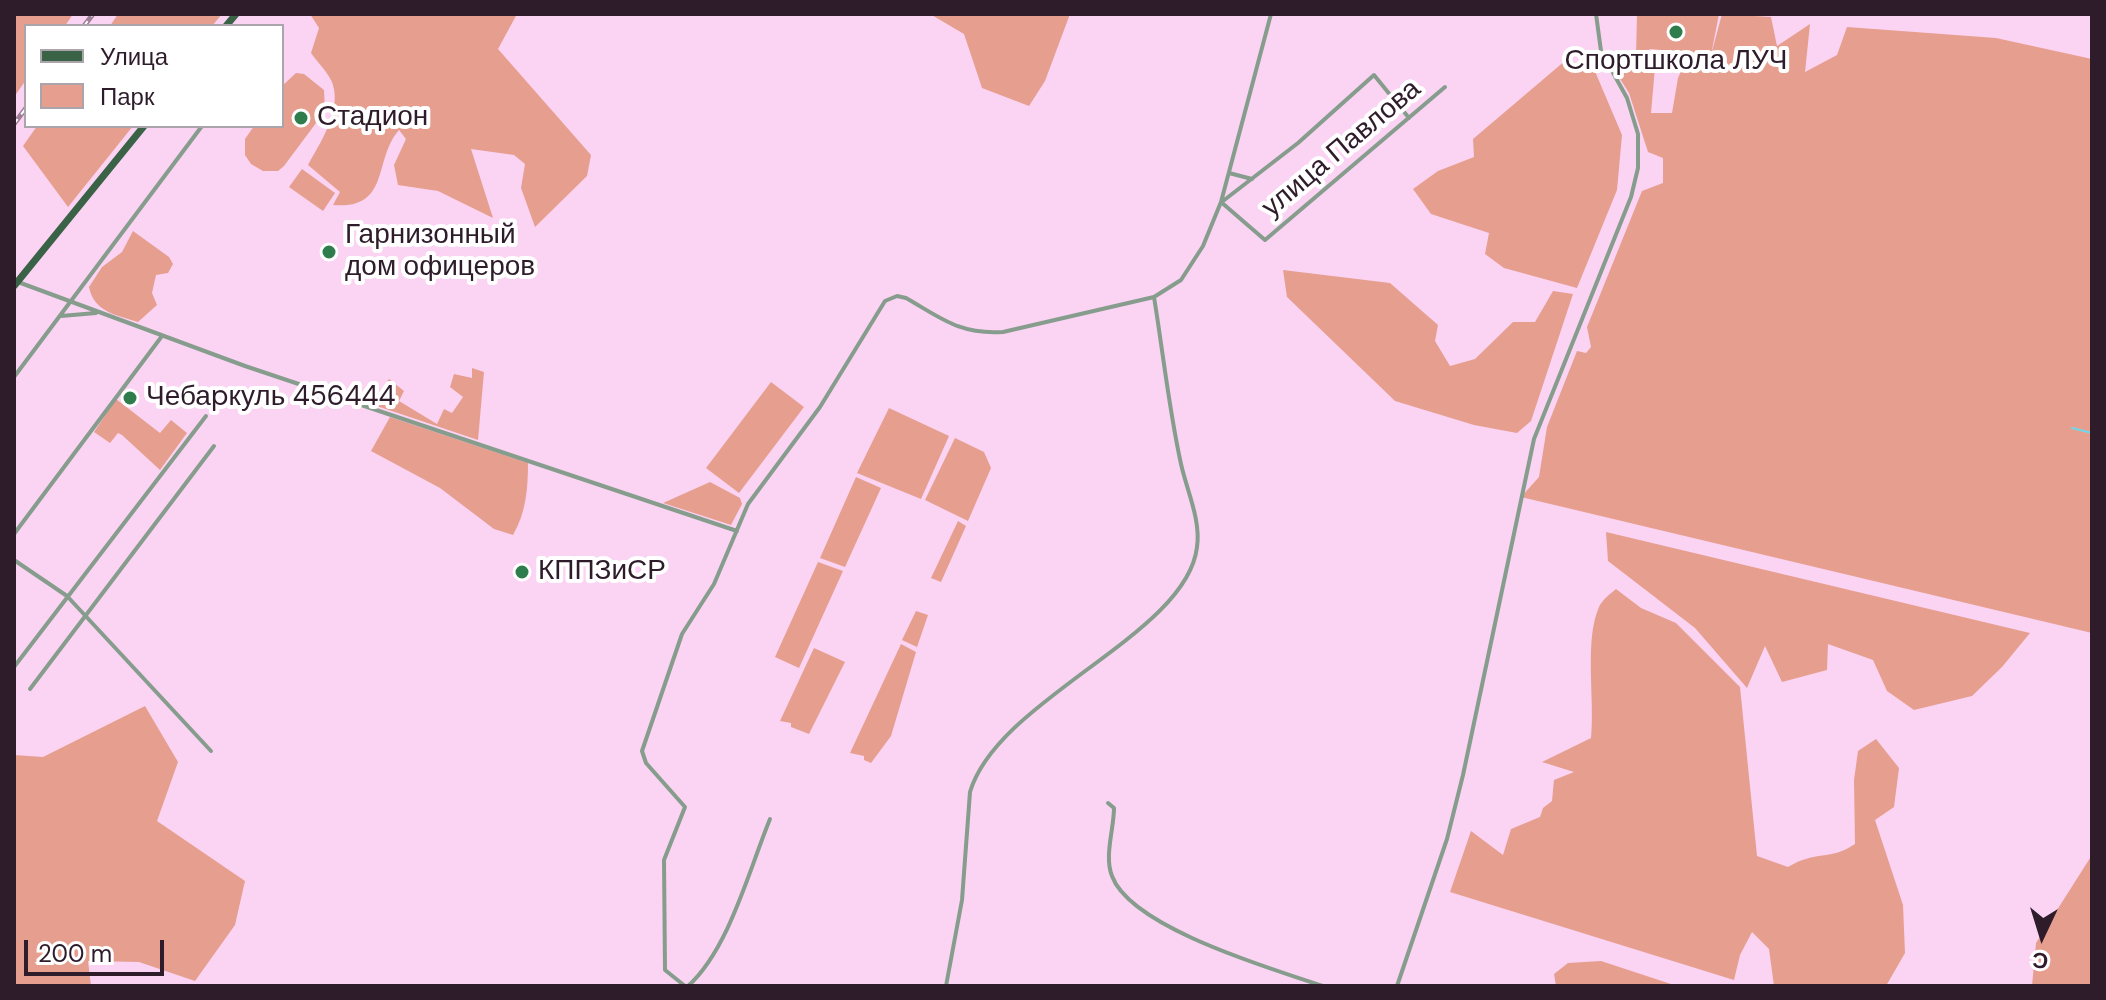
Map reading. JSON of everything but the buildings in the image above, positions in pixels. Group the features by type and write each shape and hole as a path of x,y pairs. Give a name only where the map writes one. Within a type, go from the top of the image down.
{"main road":[{"path":"16,284 142,128"}],"street":[{"path":"770,819 721,940 702,974 687,986 665,970 663,871 667,848 685,807 646,763 642,751 682,634 714,584 756,490 820,407 885,301 897,296 906,298 960,330 979,334 1003,332 1154,297 1173,288 1189,271 1221,202 1271,14"},
{"path":"1397,986 1447,839 1471,745 1534,439 1631,197 1638,168 1638,134 1627,98 1601,51 1596,14"},
{"path":"1221,202 1374,75 1409,118"},
{"name":"улица Павлова","path":"1221,202 1265,240 1445,87"},
{"path":"14,377 201,128"},
{"path":"1229,173 1252,179"},
{"path":"16,284 342,399 738,531"},
{"path":"946,986 962,900 970,792 975,775 988,757 1062,687 1106,656 1152,617 1179,587 1195,560 1197,525 1181,462 1154,297"},
{"path":"61,316 98,313"},
{"path":"14,534 162,336"},
{"path":"14,667 206,416"},
{"path":"30,689 214,446"},
{"path":"14,560 67,596 211,751"},
{"path":"1108,803 1114,808 1110,870 1124,894 1159,921 1214,948 1323,986"}],"green space":[{"path":"14,14 73,14 66,24 24,24 24,83 14,97"},
{"path":"118,14 222,14 214,24 111,24"},
{"path":"310,14 517,14 498,49 591,155 587,176 535,227 521,188 525,164 514,155 471,149 493,218 438,191 398,185 394,165 406,139 399,130 391,142 373,191 351,204 333,205 340,192 308,165 328,127 335,95 329,77 311,53 319,28"},
{"path":"930,14 1070,14 1045,81 1029,106 982,88 964,34"},
{"path":"1719,14 1711,55 1722,14 1771,17 1777,46 1810,24 1805,72 1837,55 1847,27 1996,38 2092,59 2092,633 1521,497 1539,477 1547,427 1577,351 1586,353 1591,347 1587,327 1642,191 1663,183 1663,158 1648,152 1629,93 1603,52 1636,54 1637,15","holes":["1650,49 1705,54 1689,54 1678,78 1672,113 1651,113 1656,56 1645,54"]},
{"path":"1566,60 1594,69 1622,135 1617,190 1577,288 1504,268 1485,254 1489,233 1431,214 1413,189 1438,171 1474,157 1473,139"},
{"name":"Стадион","path":"296,73 304,74 324,90 325,111 284,166 278,171 263,171 251,164 245,155 245,139 253,128 284,128 284,84"},
{"path":"36,128 131,128 68,207 23,146"},
{"path":"302,169 335,193 323,211 289,187"},
{"path":"133,231 169,257 173,264 168,273 156,275 152,293 157,305 138,322 101,307 89,287 102,267 122,252"},
{"path":"1283,270 1390,283 1438,325 1435,341 1450,366 1475,359 1513,322 1535,322 1553,291 1573,294 1531,421 1517,433 1474,425 1395,401 1287,297"},
{"path":"472,368 484,372 478,440 371,404 389,379 404,391 399,401 437,424 444,409 452,413 463,397 450,387 454,374 472,378"},
{"path":"771,382 804,407 739,493 706,468"},
{"path":"116,399 160,433 171,420 187,433 160,470 122,435 118,433 110,443 94,432"},
{"path":"889,408 949,436 921,499 857,473"},
{"path":"390,417 528,463 525,500 513,535 494,529 440,488 371,451"},
{"path":"955,438 984,452 991,468 968,521 925,500"},
{"path":"856,477 881,488 845,567 820,558"},
{"path":"710,482 740,498 742,504 731,525 663,503"},
{"path":"958,521 966,526 941,582 931,578"},
{"path":"1606,532 2030,633 2002,667 1972,696 1914,710 1887,691 1873,660 1828,644 1827,670 1782,682 1765,646 1747,688 1695,628 1608,561"},
{"path":"818,562 843,571 799,668 775,657"},
{"path":"1616,589 1641,608 1676,623 1740,687 1757,856 1788,867 1855,844 1854,780 1858,751 1876,739 1899,768 1894,807 1875,820 1903,905 1905,953 1886,986 1774,986 1769,949 1752,932 1740,955 1734,980 1450,892 1471,831 1503,855 1511,829 1540,817 1543,808 1552,801 1554,780 1574,772 1542,762 1591,738 1592,636 1600,604"},
{"path":"916,611 928,615 917,647 902,640"},
{"path":"901,644 916,652 891,736 871,763 864,760 864,756 850,753"},
{"path":"814,648 845,662 809,734 791,727 791,723 780,721"},
{"path":"145,706 178,762 157,821 245,881 235,925 195,981 139,962 88,961 91,986 14,986 14,755 43,757"},
{"path":"2092,855 2092,986 2032,986 2036,943"},
{"path":"1601,961 1677,986 1556,986 1554,974 1568,963"}],"waterway":[{"path":"2072,428 2092,433"}],"railway":[{"path":"86,24 93,14"},
{"path":"14,124 24,111"}],"place":[{"name":"Спортшкола ЛУЧ","path":"1676,32"},
{"name":"Стадион","path":"301,118"},
{"name":"Гарнизонный дом офицеров","path":"329,252"},
{"name":"Чебаpкуль 456444","path":"130,398"},
{"name":"КППЗиСР","path":"522,572"}]}
